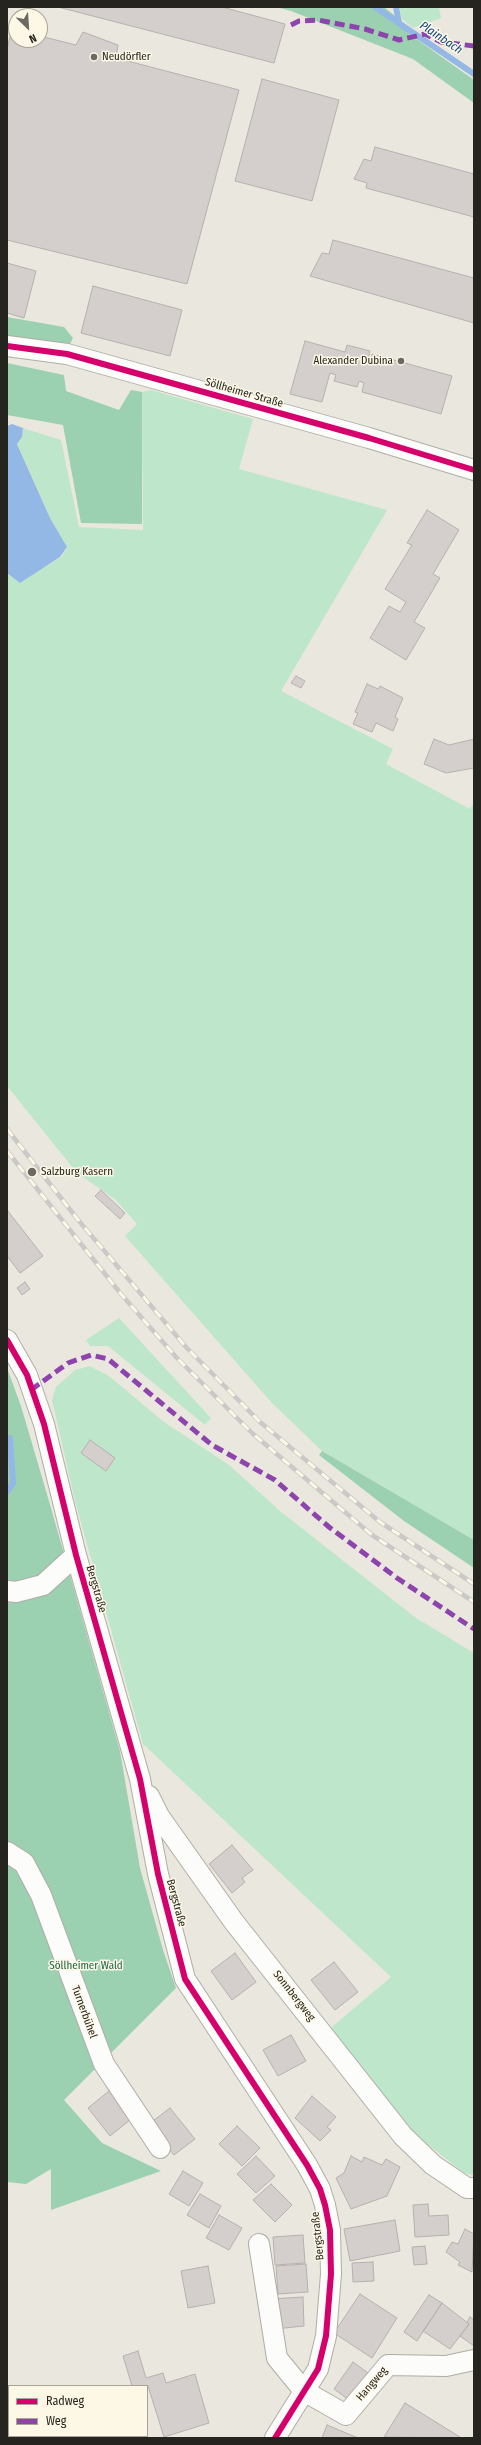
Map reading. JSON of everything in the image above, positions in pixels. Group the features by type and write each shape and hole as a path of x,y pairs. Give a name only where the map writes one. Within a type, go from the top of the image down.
{"street":[{"name":"Söllheimer Straße","path":"7,346 67,354 369,438 474,470"},
{"name":"Bergstraße","path":"7,1340 27,1375 44,1424 76,1555 140,1779 158,1874 186,1979 307,2164 320,2189 325,2205 330,2230 331,2274 326,2336 318,2369 279,2436"},
{"path":"7,1591 16,1592 43,1585 76,1555"},
{"name":"Sonnbergweg","path":"140,1779 159,1816 234,1922 403,2136 433,2165 467,2188 474,2188"},
{"name":"Turnerbühel","path":"7,1852 24,1863 41,1894 104,2064 160,2148"},
{"path":"259,2244 277,2358 304,2391"},
{"name":"Hangweg","path":"304,2391 346,2415 388,2365 446,2366 474,2360"}],"green space":[{"path":"276,7 384,7 394,15 408,33 474,80 474,103 413,59 291,11"},
{"path":"399,7 439,7 441,18 413,28 402,19"},
{"path":"7,317 64,327 73,338 68,348 7,337"},
{"path":"7,363 64,375 66,391 119,410 131,390 142,392 142,524 81,523 63,425 7,415"},
{"path":"151,390 253,419 239,469 387,510 281,691 393,749 386,764 470,809 474,803 474,1540 322,1451 272,1403 125,1236 137,1224 115,1199 77,1173 7,1086 7,573 20,582 61,557 67,548 50,518 17,443 22,437 23,428 61,440 79,527 143,530 142,392"},
{"path":"119,1318 211,1418 205,1425 108,1346 90,1346 86,1340"},
{"path":"90,1366 109,1376 164,1422 229,1465 280,1511 416,1618 474,1653 474,2175 464,2173 412,2132 327,2031 391,1977 143,1744 75,1501 52,1400 56,1387 75,1370"},
{"name":"Söllheimer Wald","path":"7,1368 21,1406 120,1751 140,1868 163,1950 176,1988 64,2100 102,2143 161,2171 51,2210 51,2169 26,2184 7,2182"},
{"path":"322,1451 474,1540 474,1568 404,1521 319,1455"}],"water":[{"path":"12,424 23,428 22,437 17,444 50,518 67,547 60,557 20,583 7,573 7,426"}],"building":[{"path":"58,7 222,7 285,24 274,63"},
{"path":"83,32 118,45 116,58 239,90 187,284 7,240 8,45 8,48 48,48 48,38 76,45"},
{"path":"262,79 339,100 312,201 235,181"},
{"path":"375,147 474,174 474,217 366,188 367,183 354,179 364,159 371,161"},
{"path":"333,240 474,278 474,323 310,276 322,253 329,254"},
{"path":"7,263 36,271 24,318 7,313"},
{"path":"93,286 182,310 170,356 81,333"},
{"path":"305,341 345,352 347,345 370,351 368,359 371,360 372,354 452,376 441,414 362,392 364,383 359,381 357,387 334,381 336,375 330,373 322,402 290,394"},
{"path":"427,510 459,530 433,574 440,578 414,622 425,628 406,660 370,638 389,606 400,612 406,602 385,589 412,545 407,543"},
{"path":"296,676 305,681 301,688 291,683"},
{"path":"367,684 378,689 380,686 403,698 395,717 398,719 393,731 376,723 372,732 353,724 358,713 355,712"},
{"path":"434,739 449,745 474,739 474,768 446,773 424,764"},
{"path":"101,1190 125,1213 120,1219 95,1196"},
{"path":"7,1210 43,1256 20,1273 7,1256"},
{"path":"25,1282 30,1289 22,1295 17,1288"},
{"path":"90,1440 115,1458 106,1471 81,1453"},
{"path":"232,1845 253,1870 242,1878 245,1882 232,1893 209,1864"},
{"path":"235,1953 256,1982 232,2000 211,1971"},
{"path":"334,1962 358,1992 335,2010 311,1980"},
{"path":"291,2035 306,2061 278,2076 263,2050"},
{"path":"109,2091 131,2119 110,2136 88,2108"},
{"path":"312,2096 336,2117 327,2127 331,2130 320,2141 295,2118"},
{"path":"170,2108 195,2139 174,2155 149,2124"},
{"path":"237,2126 260,2148 242,2166 219,2144"},
{"path":"256,2156 275,2176 256,2193 237,2174"},
{"path":"351,2156 362,2162 364,2157 382,2165 386,2159 400,2167 387,2196 351,2209 336,2178 344,2173"},
{"path":"183,2171 203,2183 189,2206 169,2194"},
{"path":"271,2184 292,2205 275,2222 253,2200"},
{"path":"200,2194 221,2206 209,2228 187,2215"},
{"path":"428,2204 429,2216 448,2215 449,2235 415,2237 413,2205"},
{"path":"219,2215 242,2228 229,2250 206,2238"},
{"path":"395,2220 400,2251 350,2261 344,2229"},
{"path":"465,2229 474,2234 472,2272 458,2265 460,2262 446,2252 452,2242 458,2244"},
{"path":"303,2235 305,2263 275,2265 273,2237"},
{"path":"425,2246 427,2264 414,2265 412,2247"},
{"path":"373,2262 374,2281 353,2282 352,2263"},
{"path":"306,2264 308,2292 278,2294 276,2266"},
{"path":"208,2266 215,2303 188,2308 181,2271"},
{"path":"360,2294 397,2318 372,2358 334,2333"},
{"path":"429,2295 442,2303 417,2341 404,2332"},
{"path":"303,2297 304,2326 275,2329 270,2299"},
{"path":"442,2303 469,2324 450,2349 423,2331"},
{"path":"470,2317 474,2320 474,2346 460,2336 469,2324 467,2322"},
{"path":"138,2351 146,2378 163,2373 166,2383 195,2374 209,2423 164,2437 148,2385 132,2385 123,2356"},
{"path":"353,2362 368,2373 349,2400 334,2389"},
{"path":"405,2403 460,2437 460,2438 384,2437"},
{"path":"327,2425 358,2438 322,2438"}],"waterway":[{"name":"Plainbach","path":"375,7 474,74"},
{"path":"396,7 399,23"},
{"path":"7,1492 13,1483 10,1438"}],"railway":[{"path":"7,1129 79,1221 186,1347 260,1422 380,1522 474,1584"},
{"path":"7,1151 121,1294 176,1357 252,1433 372,1535 474,1602"}],"marked path":[{"path":"291,25 299,21 318,20 365,29 399,40 425,34 441,42 474,46"},
{"path":"31,1390 68,1363 91,1355 108,1359 212,1445 275,1480 329,1527 397,1578 474,1629"}],"cycle path":[{"path":"7,346 67,354 369,438 474,470"},
{"path":"7,1340 27,1375 44,1424 76,1555 140,1779 158,1874 185,1979 307,2165 320,2189 325,2205 330,2230 331,2274 326,2336 318,2369 275,2438"}],"place":[{"name":"Neudörfler","path":"94,57"},
{"name":"Alexander Dubina","path":"401,361"},
{"name":"Salzburg Kasern","path":"32,1172"}]}
